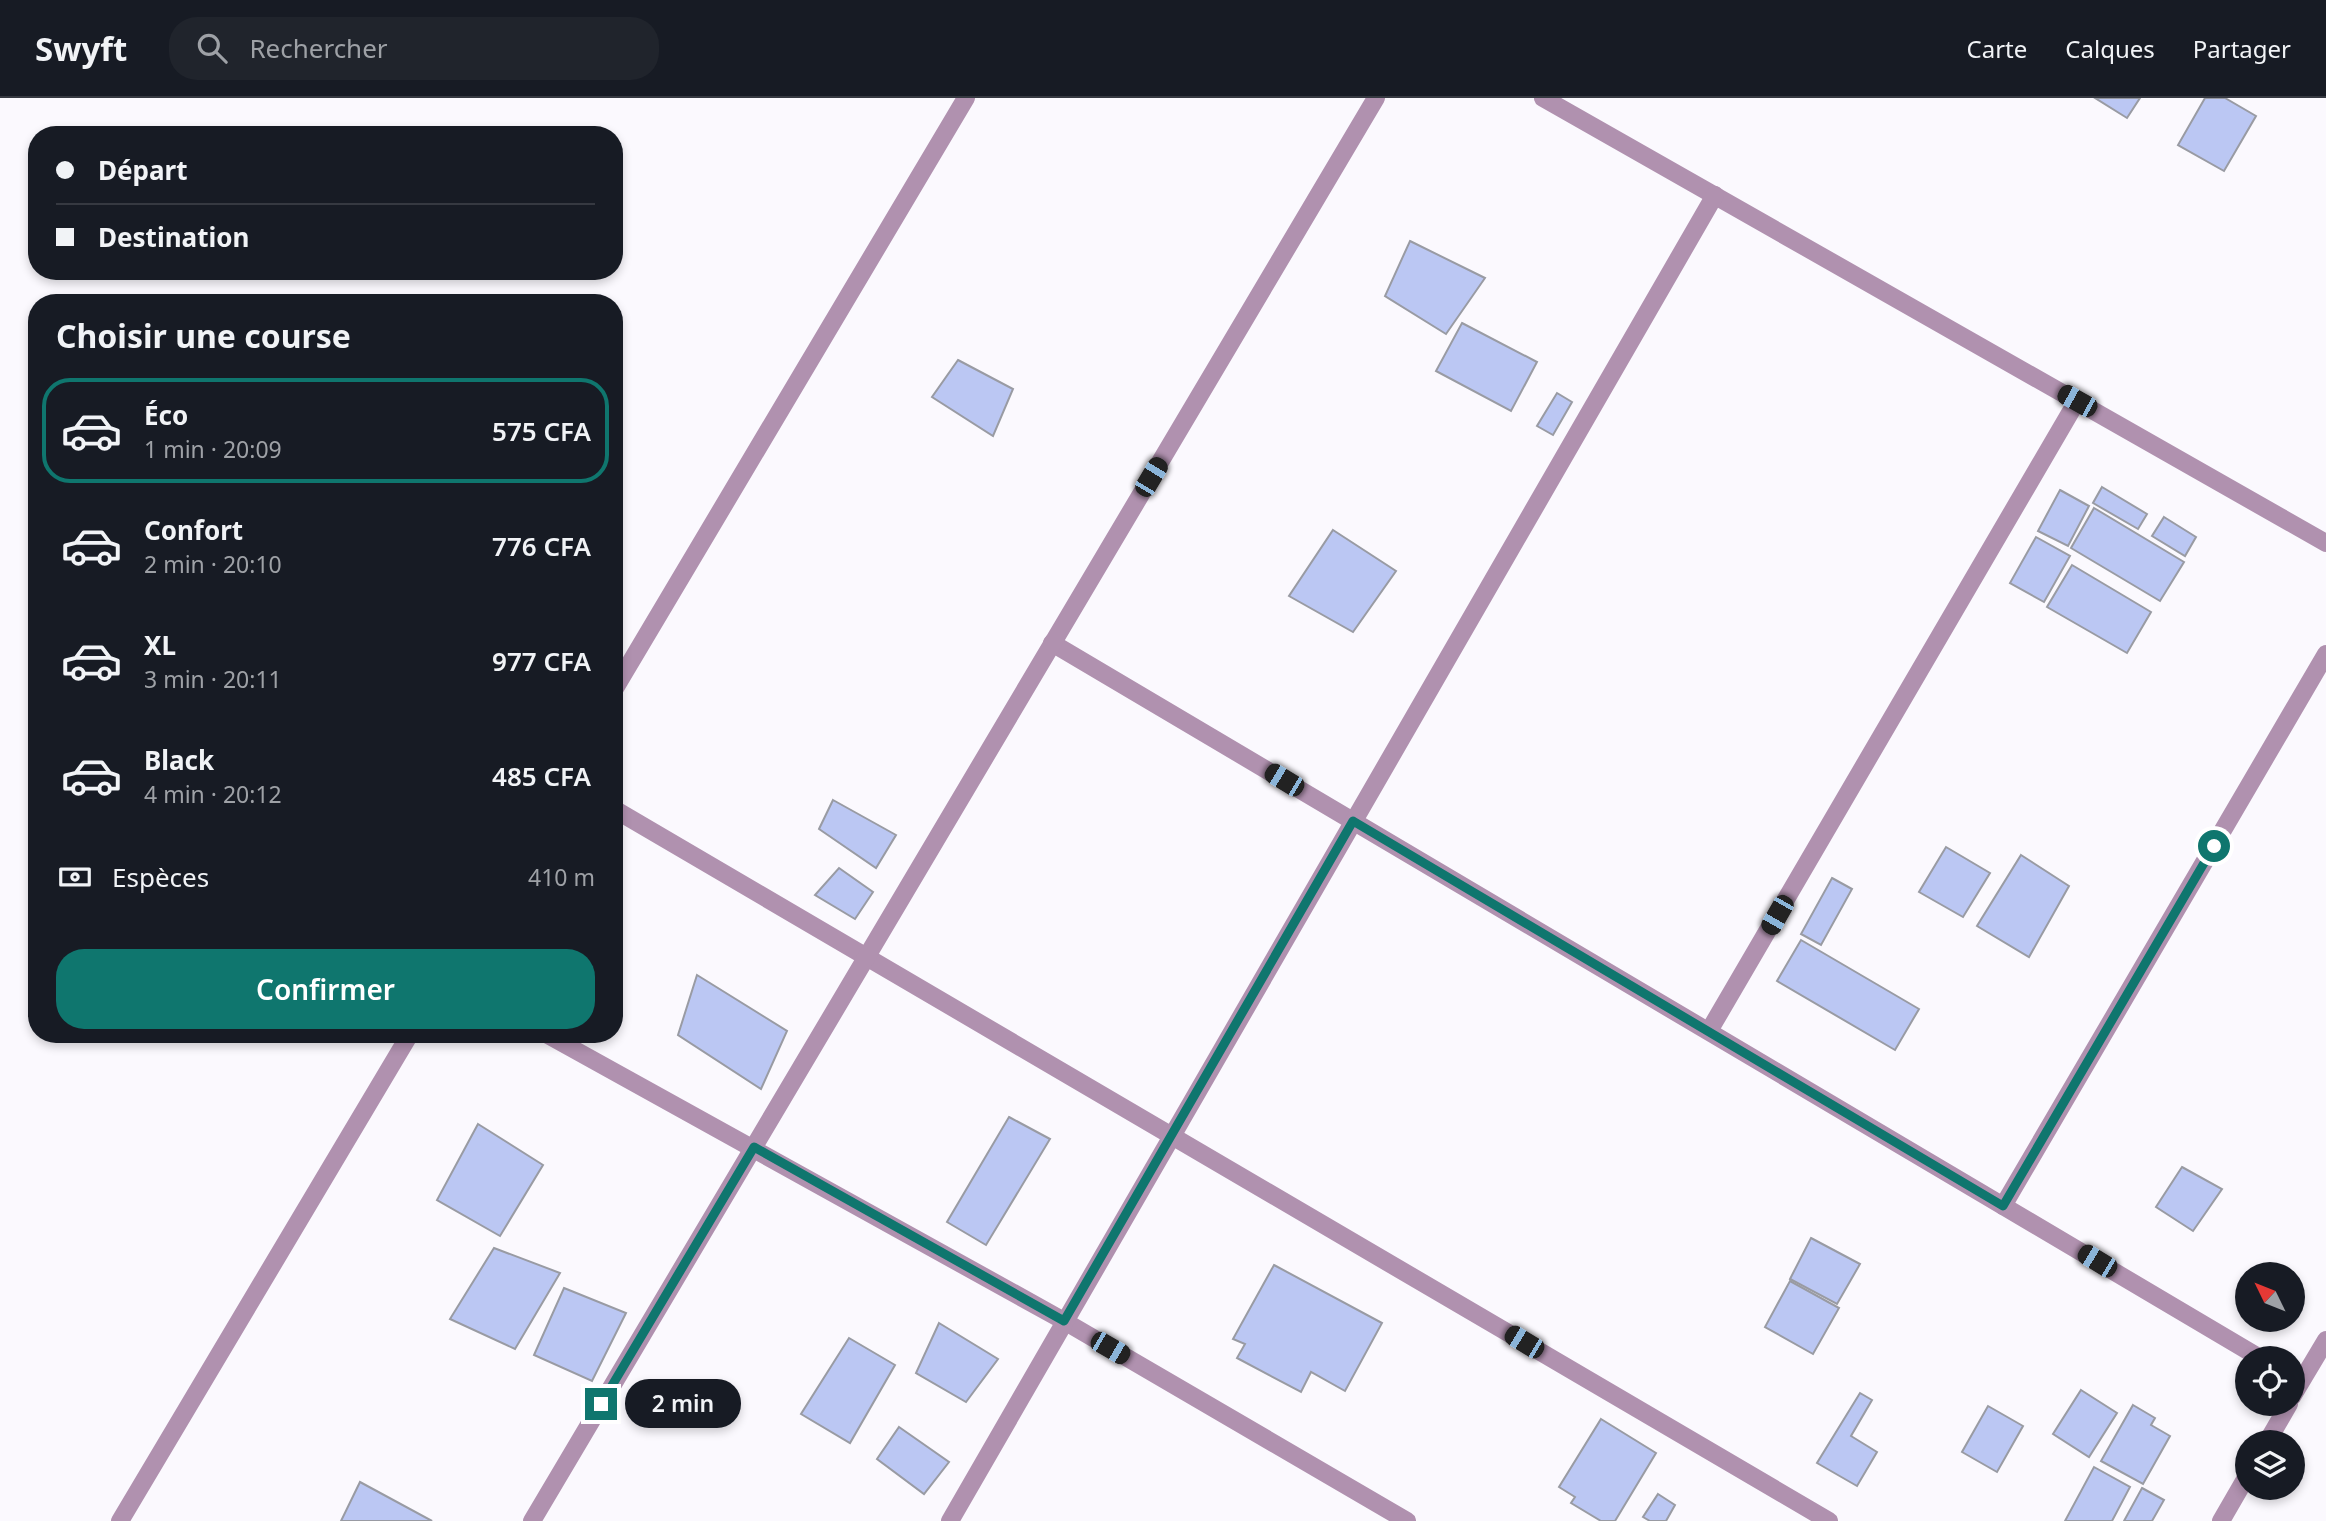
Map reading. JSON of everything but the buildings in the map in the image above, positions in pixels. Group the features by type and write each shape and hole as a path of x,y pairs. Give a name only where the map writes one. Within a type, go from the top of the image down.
{"street":[{"path":"623,675 966,98"},
{"path":"532,1521 1376,98"},
{"path":"1544,98 2326,543"},
{"path":"950,1521 1715,195"},
{"path":"1709,1031 2077,401"},
{"path":"1052,643 2240,1346"},
{"path":"2003,1206 2326,654"},
{"path":"623,814 1829,1521"},
{"path":"120,1521 405,1043"},
{"path":"563,1043 1064,1321 1407,1521"},
{"path":"2305,1371 2326,1340"},
{"path":"2221,1521 2235,1497"}],"route":[{"path":"601,1404 754,1147 1064,1321 1353,821 2003,1206 2214,846"}]}
